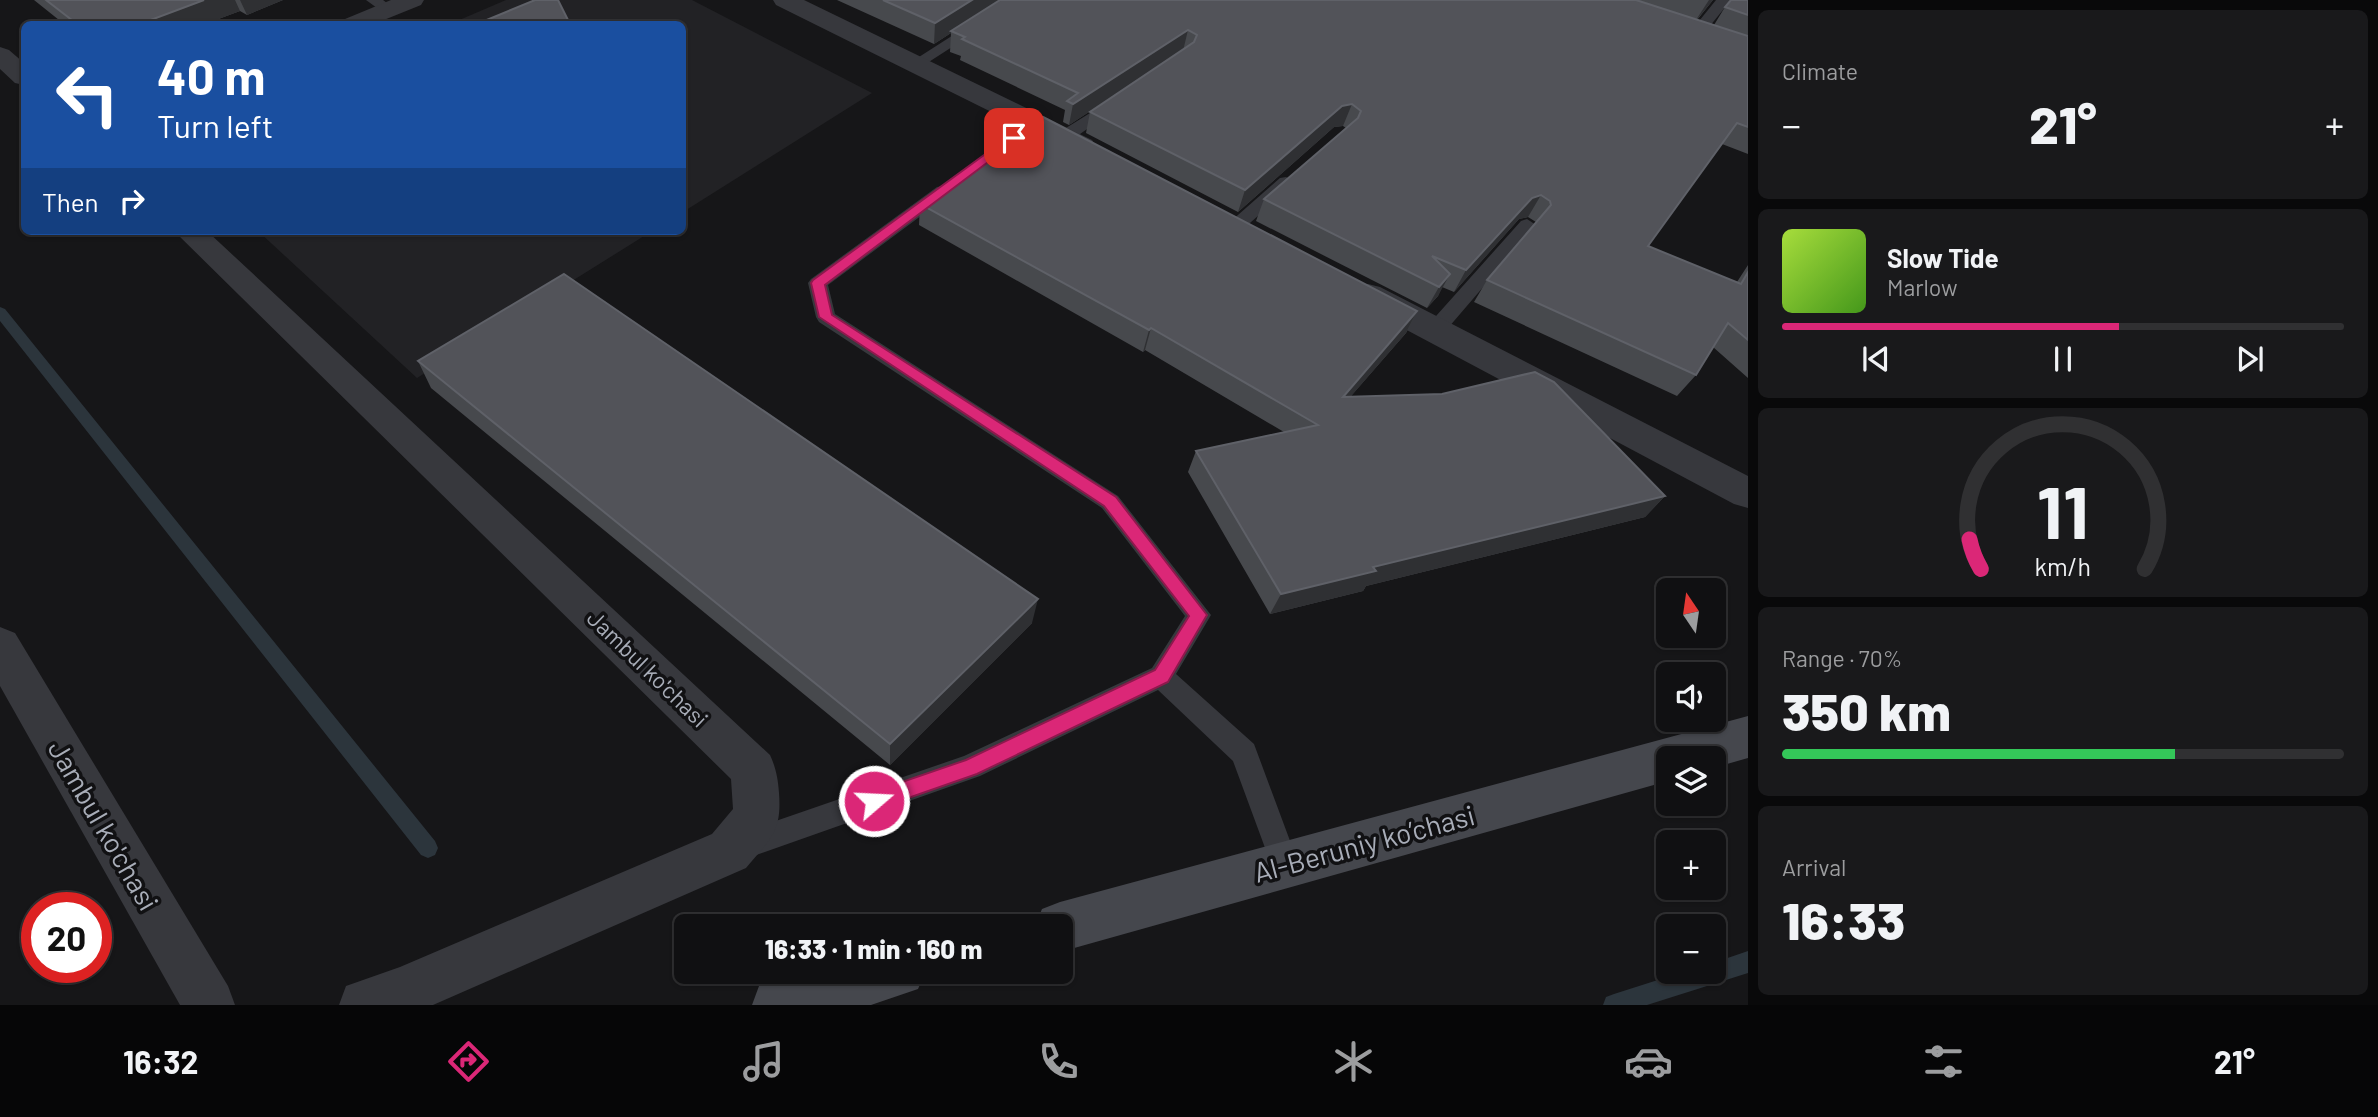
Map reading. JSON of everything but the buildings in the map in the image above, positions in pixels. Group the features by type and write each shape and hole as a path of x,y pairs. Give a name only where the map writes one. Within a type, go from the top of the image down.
{"main road":[{"path":"1716,746 1748,737"},
{"name":"Al-Beruniy ko’chasi","path":"1073,923 1656,763"},
{"path":"778,1005 853,984"}],"street":[{"path":"358,21 381,5 412,0"},
{"path":"789,1 916,64 1025,130 1064,137 1113,162"},
{"path":"1671,25 1722,42"},
{"path":"0,55 21,74"},
{"name":"Jambul ko'chasi","path":"193,235 754,770 757,817 729,851 402,992 365,1005"},
{"path":"1342,281 1748,493"},
{"name":"Jambul ko'chasi","path":"0,646 209,1005"}],"lane":[{"path":"916,64 1018,0"},
{"path":"1696,34 1724,0"},
{"path":"1064,137 1128,94"},
{"path":"1236,226 1304,167"},
{"path":"729,851 970,768 1161,676 1199,615 1110,502 826,317 818,283 960,178"},
{"path":"1435,330 1527,225"},
{"path":"1161,676 1244,752 1285,865"}],"shaded area":[{"path":"506,0 692,0 872,93 686,210 686,21 457,21"},
{"path":"262,235 646,235 417,378"}],"waterway":[{"path":"0,312 428,848"},
{"path":"1614,1005 1748,962"}],"route":[{"path":"874,801 970,768 1161,676 1199,615 1110,502 826,317 818,283 1014,138"}]}
